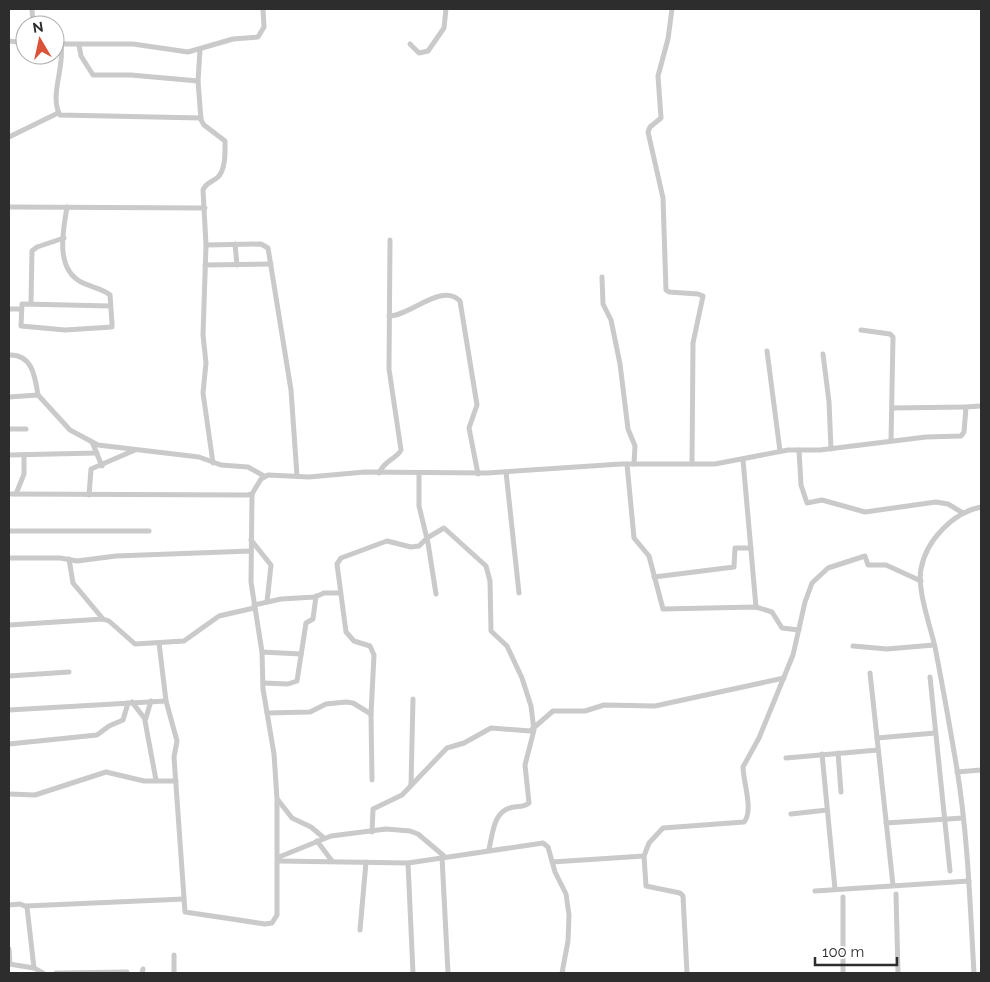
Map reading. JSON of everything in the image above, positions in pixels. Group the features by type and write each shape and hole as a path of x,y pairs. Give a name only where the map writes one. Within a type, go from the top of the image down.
{"street":[{"path":"65,44 127,43 180,52 200,50 230,40 258,38 264,27 263,9"},
{"path":"410,44 419,53 428,51 444,28 446,9"},
{"path":"672,9 668,39 658,76 661,118 650,127 648,132 663,198 666,290 703,296 693,343 692,464"},
{"path":"9,41 15,42"},
{"path":"9,46 15,42"},
{"path":"79,45 81,56 88,64 92,75 198,81"},
{"path":"200,50 198,81 201,118 204,125 224,141 225,154 220,173 204,188 206,245 203,335 206,363 203,394 213,463"},
{"path":"58,113 56,90 62,65"},
{"path":"9,137 58,113 62,115 116,117 201,118"},
{"path":"9,207 205,208"},
{"path":"68,207 64,238 66,269 78,280 108,293 111,306 111,328 82,330 21,326 22,304 111,306"},
{"path":"31,304 32,251 37,247 64,238"},
{"path":"379,473 385,462 401,450 390,369 390,240"},
{"path":"235,244 237,265"},
{"path":"206,245 265,244 271,264 290,390 297,476"},
{"path":"205,265 271,264"},
{"path":"602,277 602,303 611,320 615,340 624,387 628,429 635,446 634,464"},
{"path":"389,316 404,314 433,297 453,296 460,301 477,405 469,428 478,474"},
{"path":"9,309 21,309"},
{"path":"861,330 893,336 891,441"},
{"path":"767,351 780,451"},
{"path":"823,354 829,402 830,449"},
{"path":"9,355 19,355 25,358 33,372 38,395 70,430 92,442 194,456 213,463 248,468 264,476 379,473 478,474 627,464 715,464 743,460 780,451 830,449 891,441 963,435 966,407"},
{"path":"9,397 38,395"},
{"path":"892,408 981,406"},
{"path":"9,429 26,429"},
{"path":"92,442 102,466"},
{"path":"89,494 90,470 136,449"},
{"path":"799,450 801,485 807,503 822,500 865,512 936,502 948,504 964,512"},
{"path":"9,455 96,453"},
{"path":"16,494 22,479 24,454"},
{"path":"743,460 756,607"},
{"path":"627,464 633,534 635,541 649,556 664,610 702,607 756,607 772,612 782,628 799,630"},
{"path":"506,472 519,592"},
{"path":"419,474 419,506 427,538 436,594"},
{"path":"159,643 166,700 177,741 174,757 184,910 188,914 265,924 272,923 277,916 279,859 277,799 274,754 263,683 262,652 254,606 251,551 252,494 264,476"},
{"path":"9,494 252,494"},
{"path":"974,973 969,881 958,772 921,582 921,569 930,547 946,526 964,512 981,507"},
{"path":"372,780 371,714 373,651 370,646 354,641 348,636 336,564 341,558 387,541 411,547 419,546 427,538 444,528 486,566 490,581 491,631 507,646 522,678 534,730 525,764 529,803 526,806 509,808 497,818 489,850"},
{"path":"9,531 149,531"},
{"path":"251,540 271,565 267,602"},
{"path":"654,576 734,567 735,548 751,548"},
{"path":"9,558 69,559 77,561 116,556 251,551"},
{"path":"687,973 683,896 680,893 646,886 644,856 650,842 663,828 741,823 746,820 748,790 743,767 760,738 793,655 809,589 823,572 835,565 865,556 868,565 886,565 921,582"},
{"path":"69,559 73,583 103,618 109,621 132,643 184,641 219,616 267,602 316,596 324,593 340,593"},
{"path":"263,683 296,682 300,654 306,635 306,623 313,619 316,596"},
{"path":"9,625 103,618"},
{"path":"853,646 887,649 934,645"},
{"path":"262,652 300,654"},
{"path":"9,676 68,672"},
{"path":"870,674 893,886"},
{"path":"930,677 950,871"},
{"path":"372,832 373,809 399,797 447,748 464,743 486,729 495,727 527,732 534,730 553,712 585,710 604,705 645,707 664,705 784,678"},
{"path":"411,786 413,699"},
{"path":"9,710 166,700"},
{"path":"151,701 145,719 156,780"},
{"path":"130,702 145,719"},
{"path":"9,744 97,735 109,726 121,722 130,702"},
{"path":"267,713 310,712 326,704 349,702 371,714"},
{"path":"877,738 936,733"},
{"path":"786,758 878,750"},
{"path":"838,753 841,792"},
{"path":"822,754 834,889"},
{"path":"958,772 981,770"},
{"path":"9,794 36,795 106,772 137,780 176,781"},
{"path":"277,799 292,818 311,826 324,838"},
{"path":"791,814 827,810"},
{"path":"886,823 963,818"},
{"path":"279,859 324,838 344,833 372,832 386,829 410,831 426,839 443,857 448,973"},
{"path":"317,841 332,862"},
{"path":"279,859 408,863 542,843 548,847 552,862 566,894 569,916 568,941 562,973"},
{"path":"552,862 644,856"},
{"path":"360,930 366,862"},
{"path":"408,863 413,973"},
{"path":"815,890 969,881"},
{"path":"896,894 898,973"},
{"path":"843,897 843,973"},
{"path":"9,905 184,900"},
{"path":"26,906 34,968"},
{"path":"9,949 10,964 34,968 42,973"},
{"path":"174,955 174,973"},
{"path":"56,973 127,972"}]}
